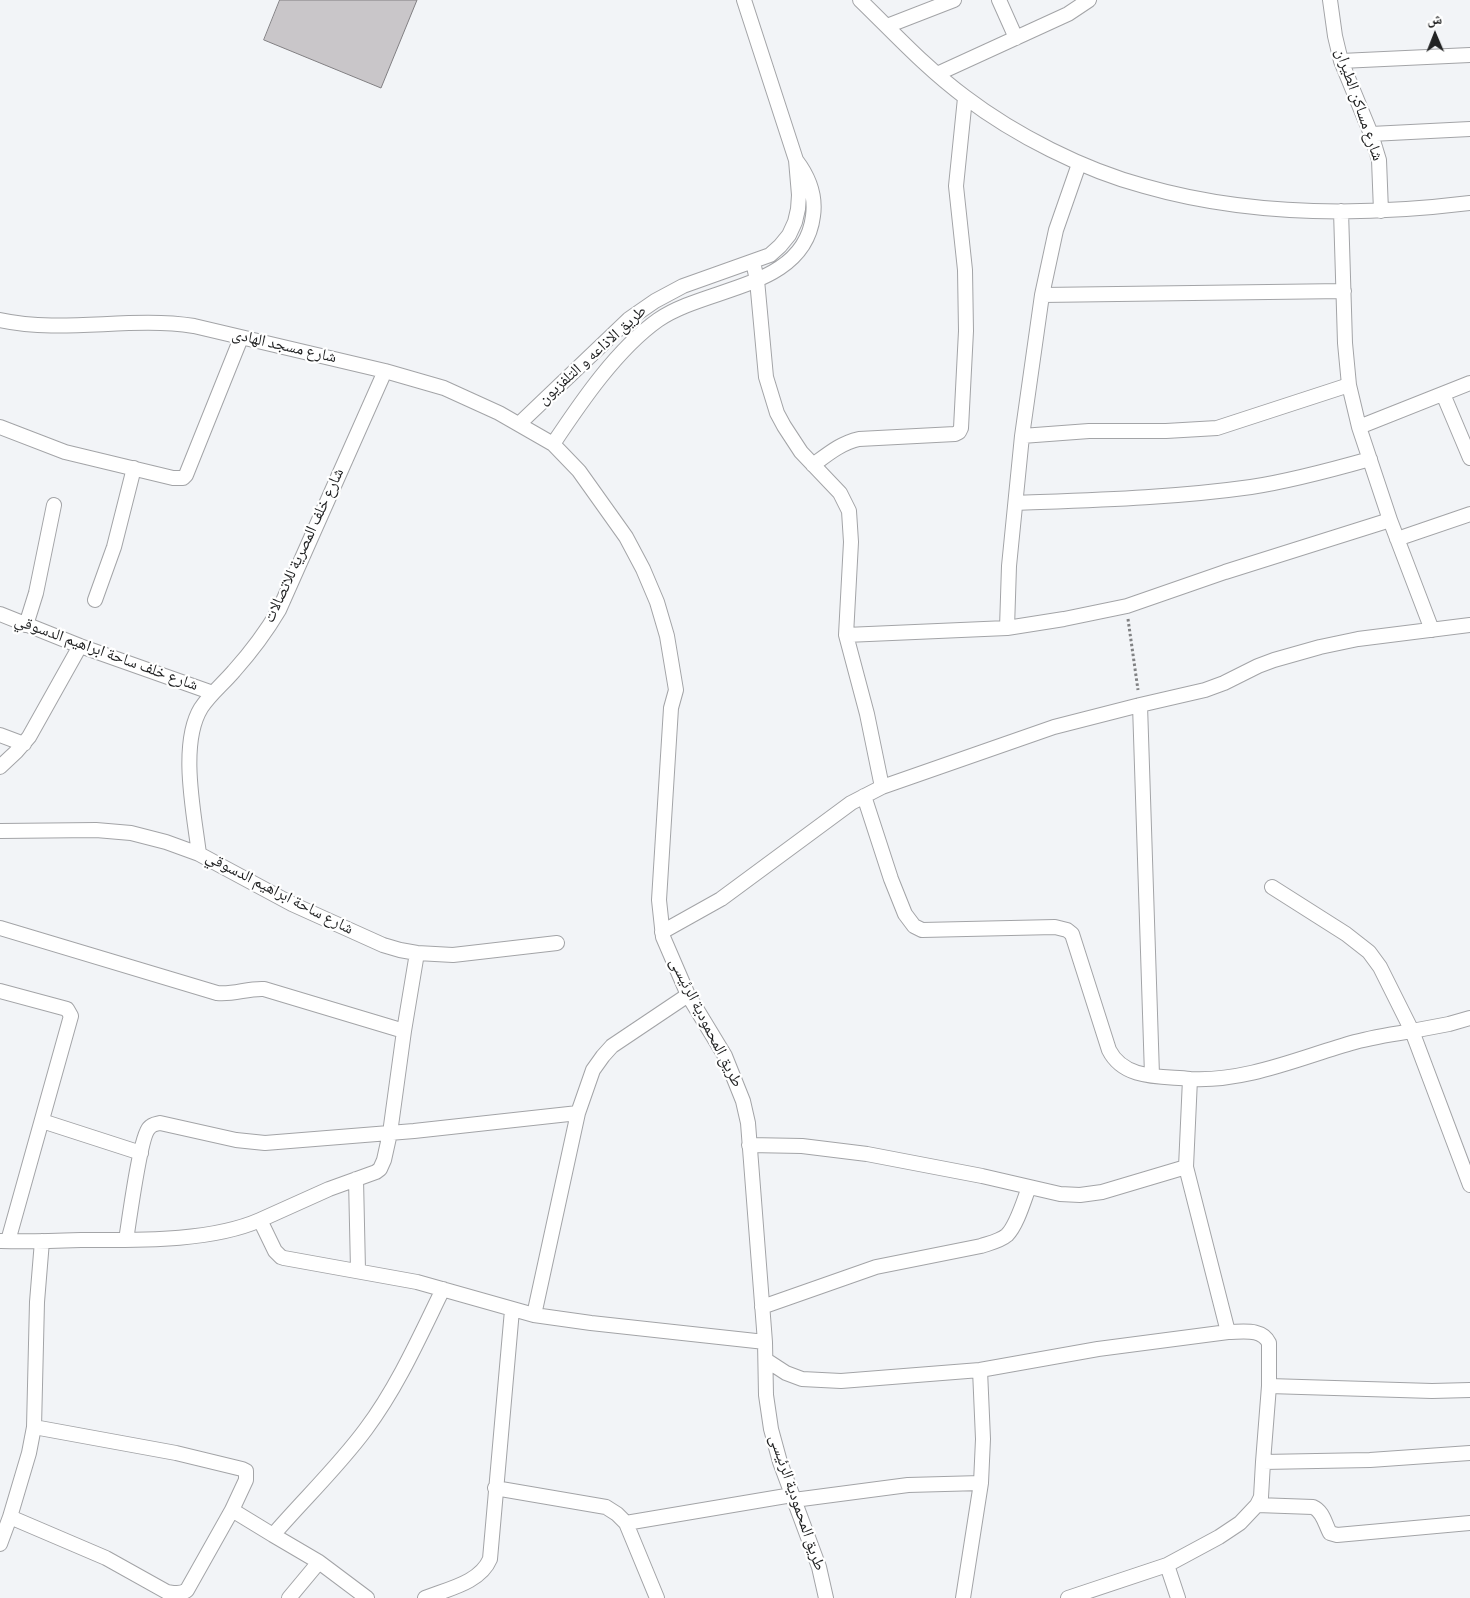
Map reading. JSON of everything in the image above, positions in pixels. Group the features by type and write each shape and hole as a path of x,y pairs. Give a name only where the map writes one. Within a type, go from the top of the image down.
{"street":[{"name":"طريق الاذاعه و التلفزيون","path":"519,424 641,309 683,286 770,255 789,235 798,209 799,195 796,160 744,0"},
{"path":"860,0 937,74 965,98 1020,132 1079,164 1143,186 1210,201 1278,208 1381,211 1470,203"},
{"path":"887,26 954,0"},
{"path":"999,0 1016,38"},
{"name":"شارع مساكن الطيران","path":"1330,0 1341,61 1371,134 1379,160 1381,211"},
{"path":"937,74 1016,38 1083,2"},
{"path":"1341,61 1470,55"},
{"path":"813,465 851,440 955,434 961,428 966,331 966,270 956,186 965,98"},
{"path":"1371,134 1470,129"},
{"name":"طريق الاذاعه و التلفزيون","path":"554,444 580,403 631,343 645,330 677,310 757,280 786,265 797,254 806,240 812,225 814,209 813,193 805,172 796,160"},
{"path":"1007,628 1009,566 1022,436 1042,295 1056,230 1079,164"},
{"path":"1341,211 1349,385 1359,427 1390,520 1432,630"},
{"path":"753,262 757,280 765,368 771,396 784,426 801,452 826,476 840,493 849,511 850,542 846,635 867,714 882,787"},
{"path":"1042,295 1344,291"},
{"name":"شارع مسجد الهادى","path":"0,320 21,324 46,325 162,322 194,326 385,371 444,388 472,400 554,444"},
{"path":"0,427 65,452 179,479 186,475 241,338"},
{"name":"شارع خلف المصرية للاتصالات","path":"199,854 190,773 190,748 195,722 201,709 213,692 250,654 279,610 385,371"},
{"path":"1359,427 1470,382"},
{"path":"1022,436 1089,431 1166,431 1217,428 1349,385"},
{"path":"1442,394 1470,458"},
{"name":"طريق المحمودية الرئيسى","path":"554,444 579,471 626,537 643,569 657,602 667,636 676,690 671,708 660,891 662,932 688,995 725,1056 743,1101 748,1123 765,1342 766,1395 771,1429 780,1462 819,1567 826,1598"},
{"path":"1016,503 1142,499 1253,487 1324,472 1370,458"},
{"path":"95,600 114,547 134,468"},
{"path":"26,625 36,593 54,505"},
{"path":"1397,539 1470,514"},
{"path":"846,635 1007,628 1127,606 1225,572 1390,520"},
{"name":"شارع خلف ساحة ابراهيم الدسوقي","path":"0,614 80,646 213,692"},
{"path":"662,932 721,899 851,803 882,787 1054,727 1140,704 1205,690 1274,660 1320,647 1358,639 1470,625"},
{"path":"0,767 24,744 80,646"},
{"path":"1140,704 1152,1075"},
{"path":"0,735 24,744"},
{"path":"864,796 891,878 905,914 914,926 922,930 1055,927 1067,930 1072,934 1109,1050 1113,1058 1127,1070 1138,1074 1190,1079 1214,1079 1245,1074 1356,1042 1449,1024 1470,1018"},
{"name":"شارع ساحة ابراهيم الدسوقي","path":"0,832 96,830 131,833 166,842 199,854 300,908 383,945 417,953 453,955 557,943"},
{"path":"1272,887 1346,934 1369,952 1380,967 1412,1031 1470,1185"},
{"path":"0,928 216,993 228,994 256,988 264,989 404,1031"},
{"path":"0,991 66,1009 71,1016 42,1121 4,1241 126,1240 221,1232 246,1226 329,1189 380,1169 390,1133 417,953"},
{"path":"534,1315 578,1112 593,1070 612,1046 688,995"},
{"path":"1190,1079 1186,1167 1228,1332"},
{"path":"126,1240 141,1153 148,1129 160,1123 236,1140 265,1143 390,1133 578,1112"},
{"path":"42,1121 141,1153"},
{"path":"749,1145 802,1146 867,1154 982,1176 1060,1194 1080,1195 1102,1192 1186,1167"},
{"path":"356,1179 358,1270"},
{"path":"762,1307 876,1267 982,1246 998,1241 1007,1235 1012,1228 1028,1187"},
{"path":"260,1220 275,1251 281,1257 358,1270 442,1289 534,1315 765,1342"},
{"path":"0,1544 29,1453 34,1427 37,1302 42,1241"},
{"path":"273,1535 340,1463 368,1427 399,1377 442,1289"},
{"path":"425,1598 474,1578 487,1565 490,1559 512,1310"},
{"path":"766,1360 786,1373 802,1378 851,1380 980,1370 1098,1349 1228,1332 1251,1332 1266,1337 1270,1352 1269,1386 1262,1462 1262,1490 1257,1506 1240,1523 1219,1538 1167,1565 1068,1598"},
{"path":"963,1598 981,1483 983,1439 980,1370"},
{"path":"1269,1386 1432,1391 1470,1390"},
{"path":"10,1517 106,1558 167,1592 184,1592 187,1590 232,1510 246,1480 246,1473 242,1469 176,1453 34,1427"},
{"path":"1262,1462 1370,1460 1470,1453"},
{"path":"626,1523 793,1497 908,1484 981,1483"},
{"path":"495,1488 606,1507 617,1514 626,1523 657,1598"},
{"path":"1257,1506 1313,1507 1318,1509 1330,1533 1337,1535 1470,1523"},
{"path":"232,1510 319,1562 367,1598"},
{"path":"289,1598 319,1562"},
{"path":"1167,1565 1178,1598"}],"path":[{"path":"1127,606 1140,704"}],"building":[{"path":"280,0 417,0 381,88 264,40"}]}
